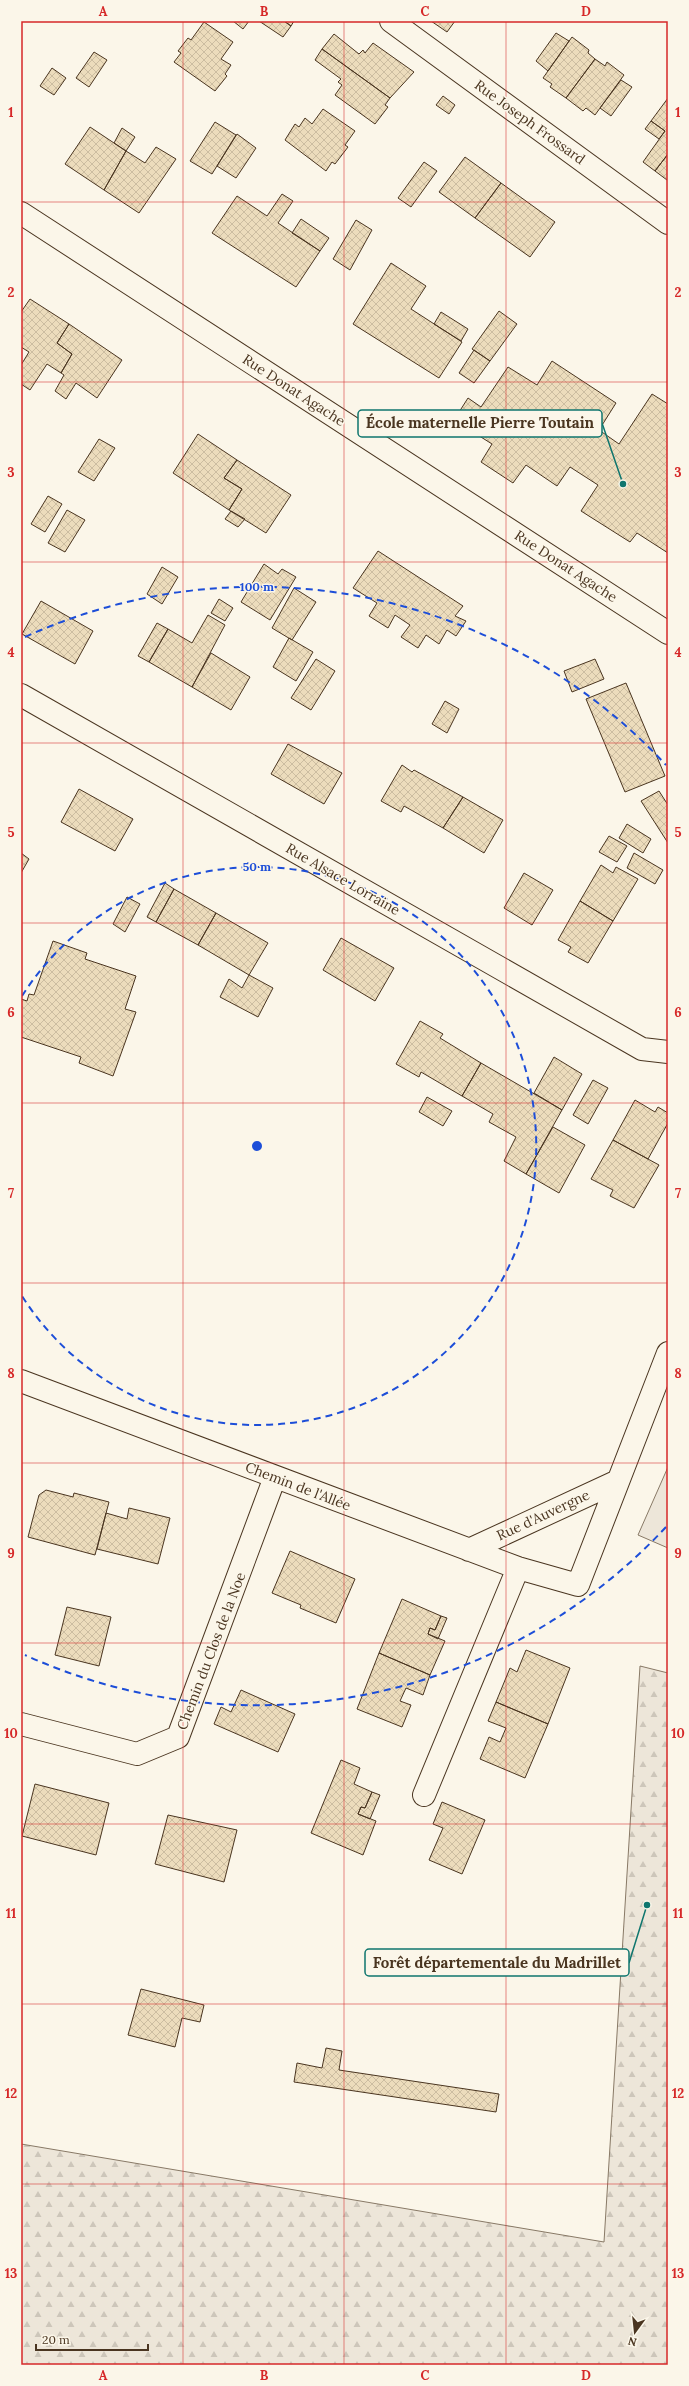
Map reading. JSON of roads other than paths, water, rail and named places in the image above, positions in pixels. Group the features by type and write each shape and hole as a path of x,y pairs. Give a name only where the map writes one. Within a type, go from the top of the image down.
{"street":[{"name":"Rue Joseph Frossard","path":"391,21 668,223"},
{"name":"Rue Donat Agache","path":"21,213 668,633"},
{"name":"Rue Alsace Lorraine","path":"21,695 642,1049 668,1052"},
{"name":"Rue d'Auvergne","path":"578,1586 668,1353"},
{"name":"Chemin de l'Allée","path":"21,1381 469,1550 518,1568 578,1586"},
{"name":"Chemin du Clos de la Noe","path":"21,1724 137,1754 178,1737 276,1478"},
{"name":"Rue d'Auvergne","path":"469,1550 618,1481"},
{"path":"424,1794 518,1568"}],"place":[{"name":"École maternelle Pierre Toutain","path":"623,484"},
{"name":"Forêt départementale du Madrillet","path":"647,1905"}]}
